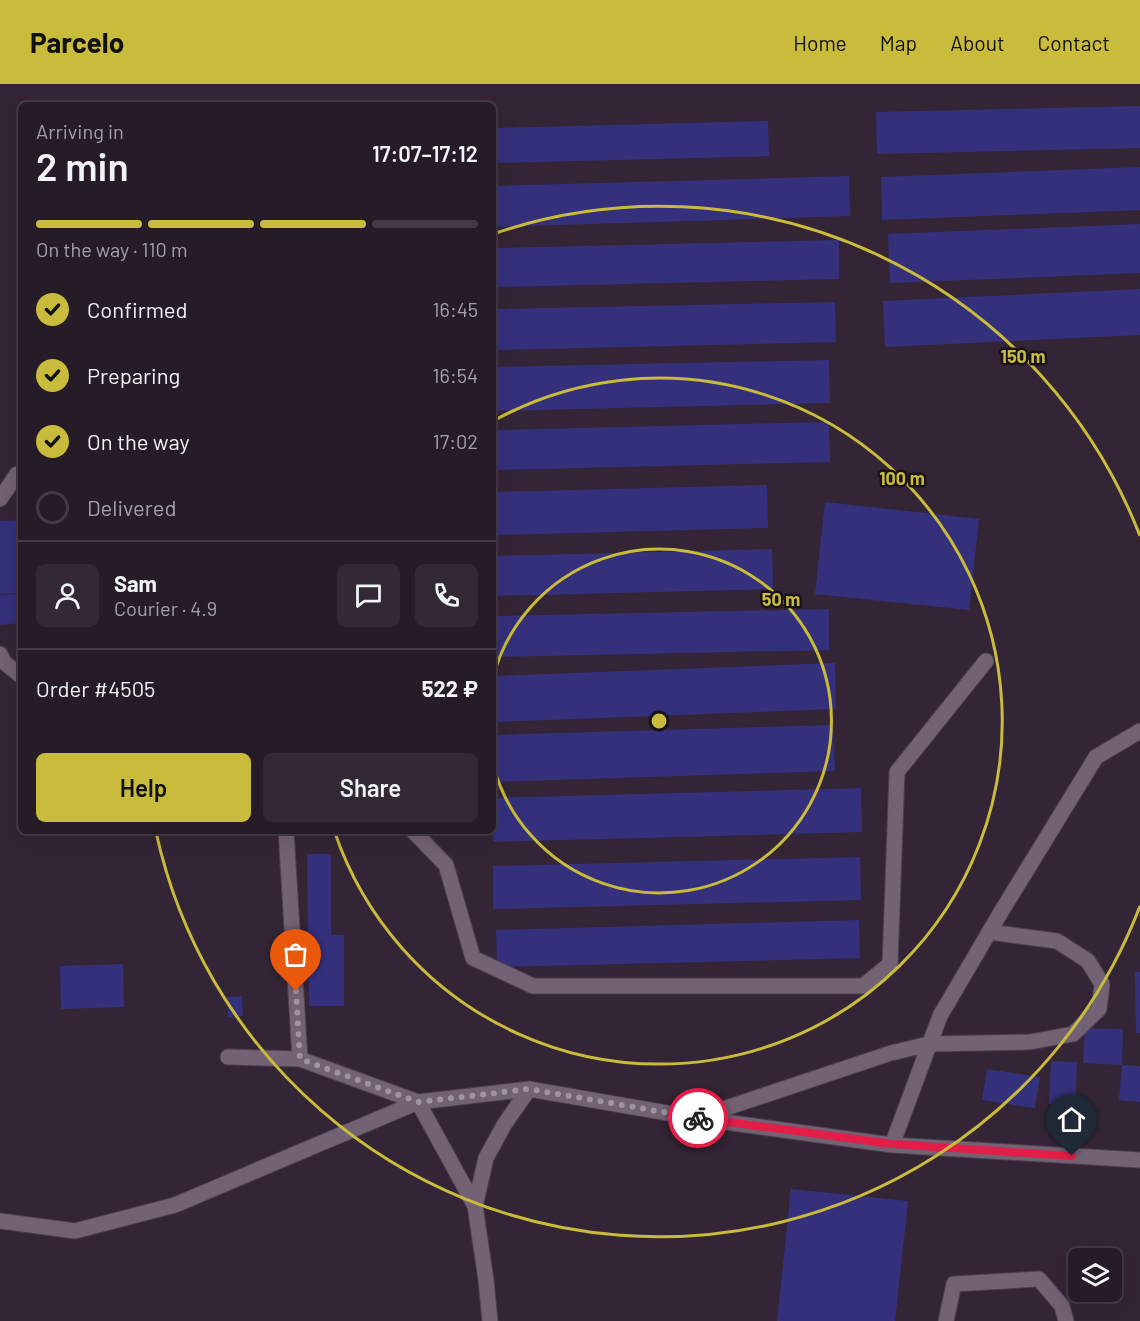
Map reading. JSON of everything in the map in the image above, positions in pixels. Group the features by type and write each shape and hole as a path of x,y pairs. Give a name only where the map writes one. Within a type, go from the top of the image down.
{"street":[{"path":"0,499 18,474"},
{"path":"0,654 4,662 18,674"},
{"path":"416,834 446,865 473,958 533,986 863,986 890,964 897,772 986,661"},
{"path":"892,1144 940,1016 989,932 1096,757 1140,731"},
{"path":"286,834 300,1059"},
{"path":"696,1118 891,1053 929,1044 1030,1042 1073,1034 1099,1009 1102,984 1088,961 1057,941 989,932"},
{"path":"228,1057 300,1059 418,1102 475,1206 490,1321"},
{"path":"475,1206 486,1158 504,1125 529,1089"},
{"path":"0,1221 75,1232 175,1205 418,1102 529,1089 696,1118 892,1144 1140,1160"},
{"path":"946,1321 954,1284 1039,1279 1062,1306 1066,1321"}],"building":[{"path":"1140,106 1140,148 877,154 876,112"},
{"path":"768,121 769,156 496,163 496,128"},
{"path":"1140,167 1140,210 882,220 881,177"},
{"path":"849,176 850,216 496,227 496,186"},
{"path":"1140,224 1140,273 890,283 888,234"},
{"path":"839,240 839,279 496,287 496,248"},
{"path":"1140,289 1140,335 885,347 883,301"},
{"path":"835,302 836,342 497,350 496,309"},
{"path":"829,360 830,403 496,411 496,367"},
{"path":"829,422 830,462 496,470 496,430"},
{"path":"767,485 768,528 496,535 496,492"},
{"path":"825,502 979,519 969,610 815,594"},
{"path":"18,520 18,593 0,594 0,521"},
{"path":"772,549 773,589 496,596 496,556"},
{"path":"18,594 18,623 0,625 0,595"},
{"path":"829,609 829,650 496,657 496,616"},
{"path":"835,663 836,709 496,722 496,676"},
{"path":"833,725 835,771 496,782 496,735"},
{"path":"861,788 862,832 493,842 493,834 496,834 496,798"},
{"path":"307,854 331,854 331,935 344,935 344,1006 309,1006"},
{"path":"860,857 861,900 493,909 493,866"},
{"path":"859,920 860,958 497,967 496,930"},
{"path":"123,964 124,1007 61,1009 60,966"},
{"path":"1135,972 1140,972 1140,1033 1136,1033"},
{"path":"242,996 243,1016 228,1017 227,997"},
{"path":"1085,1028 1123,1029 1122,1065 1083,1063"},
{"path":"1051,1061 1077,1062 1075,1105 1049,1104"},
{"path":"1122,1065 1140,1066 1140,1102 1119,1100"},
{"path":"987,1069 1040,1077 1035,1108 982,1100"},
{"path":"791,1189 908,1201 895,1321 777,1321"}],"way so far":[{"path":"296,991 300,1059 418,1102 529,1089 698,1118"}],"route":[{"path":"698,1118 892,1144 1072,1156"}]}
